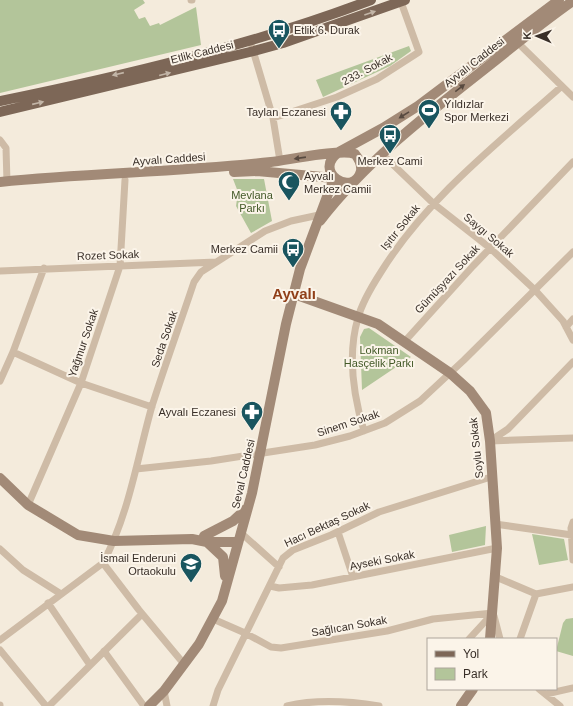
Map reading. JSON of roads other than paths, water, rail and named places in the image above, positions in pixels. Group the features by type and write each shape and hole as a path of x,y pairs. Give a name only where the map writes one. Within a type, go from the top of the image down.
{"main road":[{"name":"Etlik Caddesi","path":"0,101 189,57 250,40 371,0"},
{"name":"Etlik Caddesi","path":"0,112 254,51 283,43 403,1"},
{"name":"Ayvalı Caddesi","path":"2,184 125,180 257,171 334,178 338,181 348,183 357,178 435,108 567,3"},
{"name":"Ayvalı Caddesi","path":"339,152 383,128 418,106 567,3"},
{"name":"Ayvalı Caddesi","path":"2,184 221,167 280,161 350,151 358,158 361,168 357,178"},
{"path":"334,178 330,169 330,164 332,159 339,152"},
{"name":"Seval Caddesi","path":"149,706 164,691 184,664 213,619 225,588 247,508 260,453 286,324 300,269 334,178"},
{"name":"Seval Caddesi","path":"316,228 341,195 357,178"},
{"name":"Soylu Sokak","path":"294,294 378,324 450,373 470,391 486,413 490,441 491,477 497,548 496,577 490,638"},
{"path":"0,478 28,505 78,535 114,541 206,539 239,536"},
{"path":"206,539 233,521 247,508"},
{"path":"206,539 223,557 225,568 225,588"},
{"path":"461,706 472,690"}],"street":[{"name":"233. Sokak","path":"273,118 344,94 377,79 418,52 403,1"},
{"path":"250,40 273,118 280,161"},
{"path":"518,43 573,97"},
{"name":"Işıtır Sokak","path":"364,431 357,408 352,379 353,344 358,317 371,288 392,254 434,204 453,184 562,86"},
{"path":"0,140 6,148 2,184"},
{"name":"Saygı Sokak","path":"382,154 434,204 490,248 535,290 563,321 573,340"},
{"name":"Gümüşyazı Sokak","path":"405,341 490,248 573,162"},
{"name":"Yağmur Sokak","path":"28,505 81,382 120,266 125,180"},
{"name":"Seda Sokak","path":"103,563 114,541 136,469 152,407 194,282 201,272 265,231 291,221 319,216"},
{"name":"Sinem Sokak","path":"136,469 314,445 364,431 385,422 420,401 573,252"},
{"name":"Rozet Sokak","path":"0,271 216,262"},
{"path":"0,381 13,352 44,268"},
{"path":"566,327 573,319"},
{"path":"13,352 81,382 152,407"},
{"path":"490,441 508,430 573,362"},
{"path":"490,441 573,438"},
{"name":"Hacı Bektaş Sokak","path":"213,706 218,690 283,558 293,550 338,532 379,512 491,477"},
{"path":"573,522 573,560"},
{"path":"495,524 572,535"},
{"path":"338,532 353,577"},
{"path":"239,536 279,567"},
{"name":"Ayseki Sokak","path":"270,586 279,588 312,585 497,548"},
{"path":"1,553 23,570 61,594"},
{"path":"0,640 103,563 142,614 184,664"},
{"path":"496,577 536,594 573,587"},
{"path":"520,638 536,594"},
{"path":"48,603 90,665"},
{"path":"470,638 493,613"},
{"path":"493,613 500,638"},
{"name":"Sağlıcan Sokak","path":"213,619 246,633 271,647 281,648 387,631 433,619 493,613"},
{"path":"0,650 48,706 142,614"},
{"path":"104,651 144,706"},
{"path":"546,694 573,688"},
{"path":"540,690 560,706"},
{"path":"164,691 167,706"},
{"path":"287,706 304,702 336,702 379,706"}],"place":[{"name":"Etlik 6. Durak","path":"279,50"},
{"name":"Yıldızlar Spor Merkezi","path":"429,130"},
{"name":"Taylan Eczanesi","path":"341,132"},
{"name":"Merkez Cami","path":"390,154"},
{"name":"Ayvalı Merkez Camii","path":"289,202"},
{"name":"Merkez Camii","path":"293,268"},
{"name":"Ayvalı Eczanesi","path":"252,432"},
{"name":"İsmail Enderuni Ortaokulu","path":"191,584"}],"district":[{"name":"Ayvalı","path":"294,294"}],"park label":[{"name":"Mevlana Parkı","path":"252,201"},
{"name":"Lokman Hasçelik Parkı","path":"379,356"}]}
